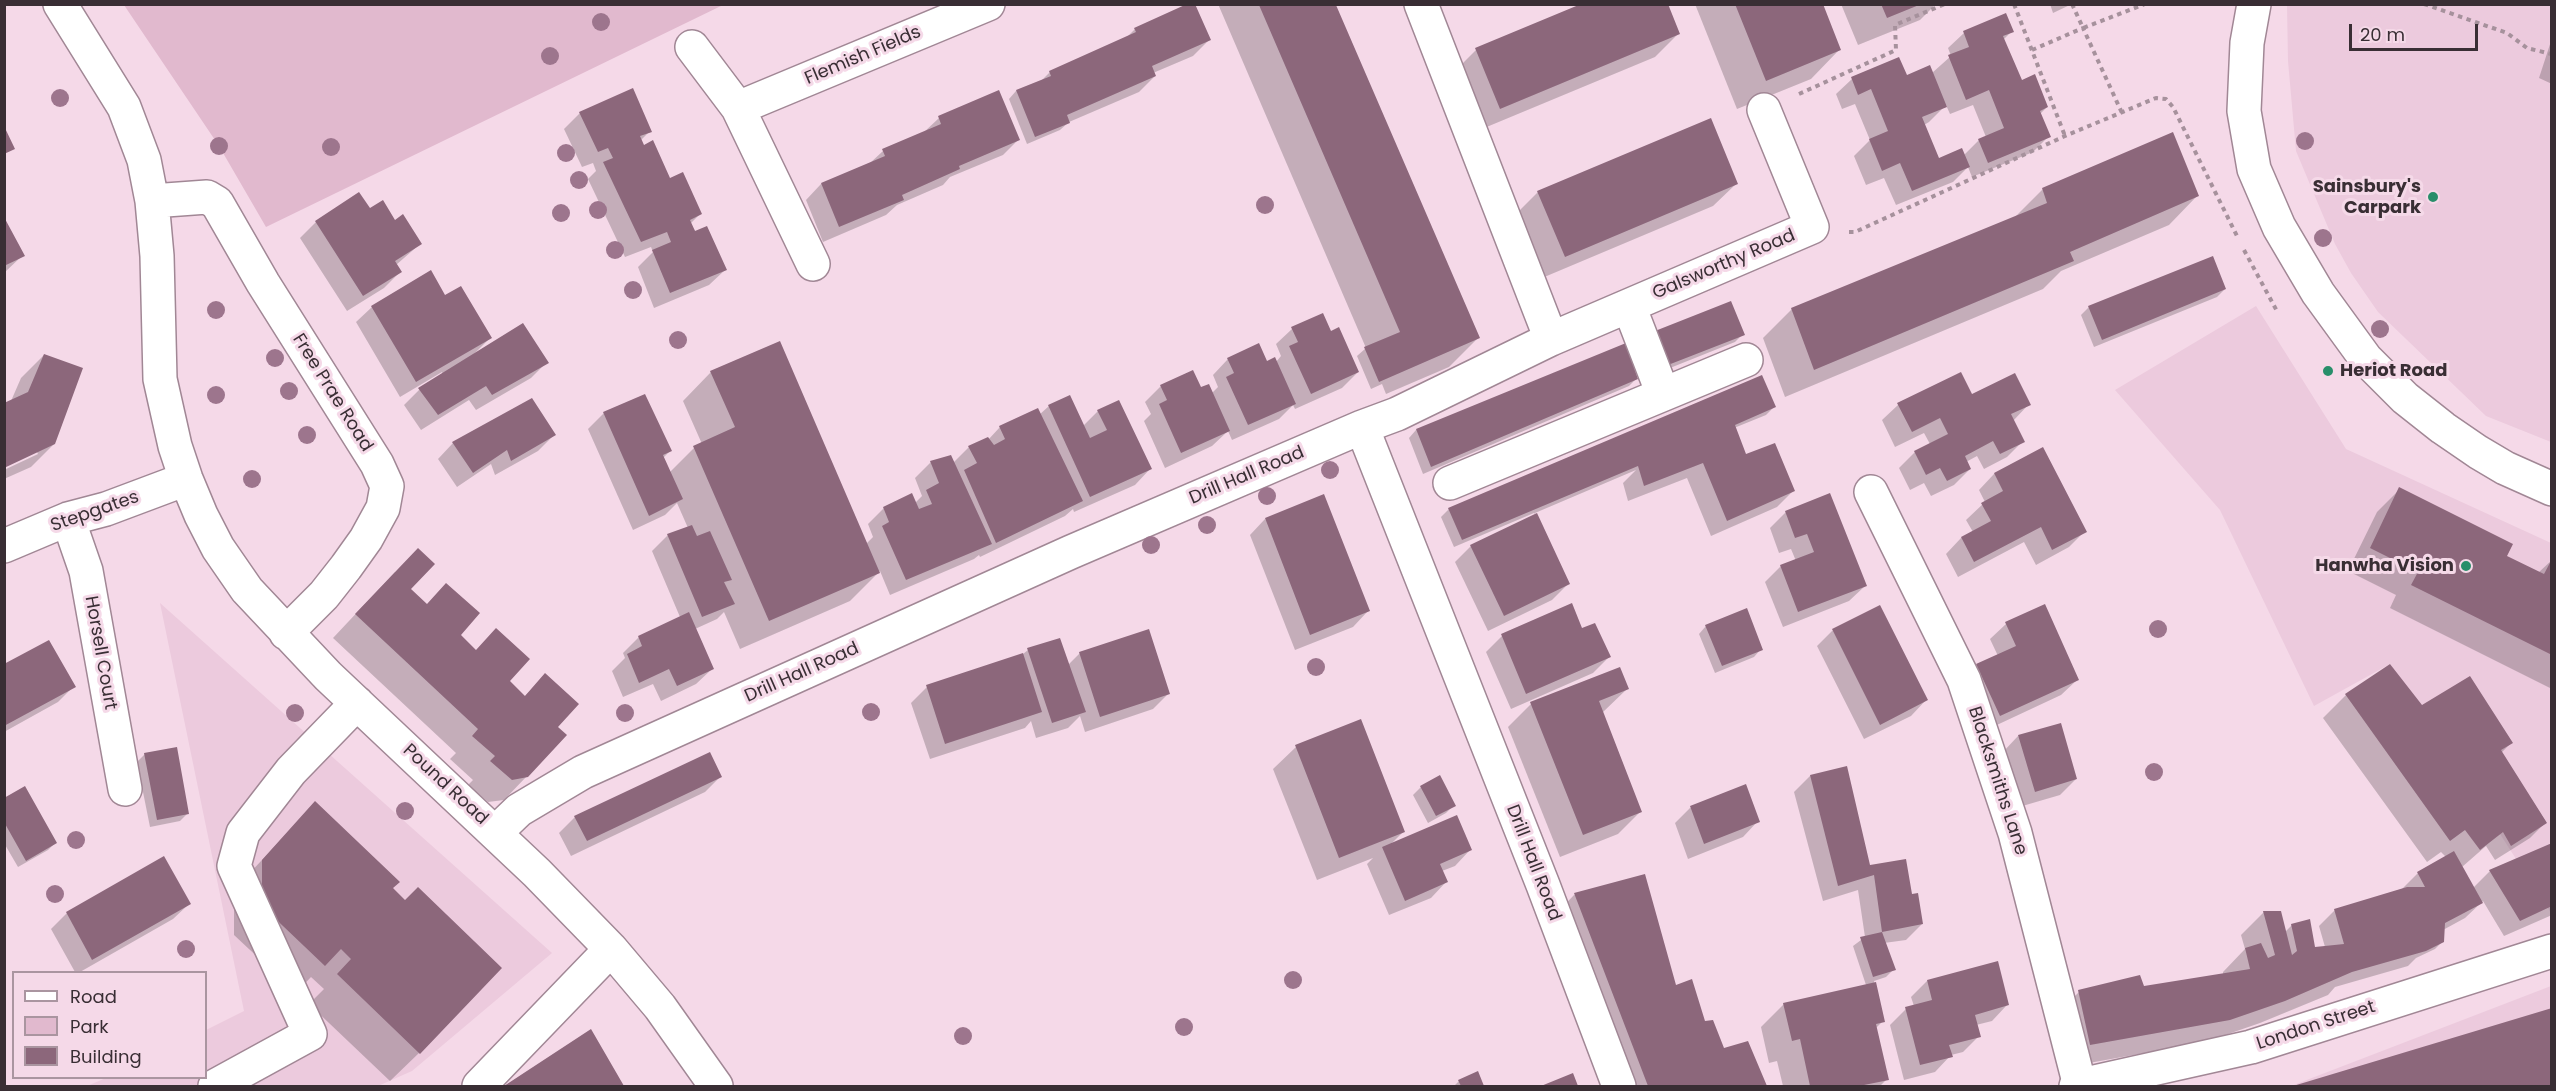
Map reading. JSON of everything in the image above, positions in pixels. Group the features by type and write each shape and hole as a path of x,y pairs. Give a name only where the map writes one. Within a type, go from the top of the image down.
{"street":[{"path":"60,4 124,107 144,160 152,201 157,256 160,379 175,446 186,479"},
{"name":"Flemish Fields","path":"738,108 988,4"},
{"path":"1421,4 1551,339"},
{"path":"2254,4 2247,43 2244,111 2254,169 2279,227 2318,293 2366,359 2405,398 2478,452 2505,468 2552,489"},
{"path":"692,47 738,108 813,264"},
{"name":"Galsworthy Road","path":"1362,427 1397,414 1551,339 1812,227 1764,110"},
{"name":"Free Prae Road","path":"152,201 207,197 217,203 263,283 377,464 387,486 382,508 366,538 324,595 286,633"},
{"path":"1629,306 1663,394"},
{"path":"1450,483 1746,360"},
{"name":"Drill Hall Road","path":"495,833 519,810 583,772 1060,556 1362,427 1543,885 1619,1086"},
{"name":"Stepgates","path":"4,546 68,519 106,509 186,479"},
{"name":"Pound Road","path":"186,479 218,548 247,590 286,633 495,833 611,949 660,1007 716,1086"},
{"name":"Blacksmiths Lane","path":"1871,492 1964,680 2016,833 2078,1086"},
{"name":"Horsell Court","path":"68,519 86,571 125,789"},
{"path":"215,1086 309,1034 234,866 243,833 291,771 357,703"},
{"path":"479,1086 611,949"},
{"name":"London Street","path":"2078,1086 2252,1047 2552,951"}],"path":[{"path":"1764,110 1896,50 1895,25 1945,4"},
{"path":"2014,4 2065,136"},
{"path":"2072,4 2122,113"},
{"path":"2032,51 2145,4"},
{"path":"2424,4 2507,33 2527,48 2551,54"},
{"path":"1812,227 1855,232 2065,136 2156,98 2166,99 2173,107 2267,297 2278,313"}],"shaded area":[{"name":"Sainsbury's Carpark","path":"2287,5 2551,5 2551,442 2486,416 2378,312 2351,273 2335,244 2296,151 2288,61"},
{"path":"2256,306 2346,449 2551,543 2551,913 2390,664 2314,706 2220,510 2115,390"},
{"path":"160,603 552,953 412,1071 378,1086 87,1086 104,1079 207,1079 207,1030 244,1011"},
{"path":"2551,986 2551,1086 2291,1086"}],"green space":[{"path":"124,5 723,5 266,227 219,146"}],"building":[{"path":"1187,4 1195,4 1211,40 1152,66 1156,76 1067,115 1070,123 1035,137 1016,90 1051,76 1049,71 1136,32 1134,28"},
{"path":"1581,4 1668,4 1680,34 1500,109 1475,48"},
{"path":"1735,4 1823,4 1841,50 1766,81"},
{"path":"1881,4 1919,4 1919,5 1887,18"},
{"path":"1259,5 1336,5 1480,338 1379,382 1364,347 1400,332"},
{"path":"2006,13 2014,32 2003,36 2022,80 2035,74 2048,107 2040,111 2051,137 1988,163 1978,139 2004,128 1989,90 1966,100 1948,55 1969,47 1963,31"},
{"path":"1899,57 1907,75 1930,65 1947,107 1922,117 1939,158 1962,148 1970,167 1912,191 1900,163 1882,171 1869,139 1888,131 1871,89 1858,95 1851,77"},
{"path":"633,88 652,132 640,136 644,145 653,140 670,178 683,172 702,214 690,220 695,231 707,226 727,270 670,293 652,250 671,242 667,232 641,242 603,162 613,158 608,148 598,152 579,112"},
{"path":"999,90 1020,140 959,166 960,169 902,195 904,200 839,227 821,183 885,156 882,149 941,124 938,116"},
{"path":"1711,118 1738,184 1565,257 1537,191"},
{"path":"4,126 15,149 4,154"},
{"path":"2173,132 2199,196 2070,252 2074,261 1814,370 1791,308 2047,203 2042,188"},
{"path":"359,192 370,208 383,200 395,220 403,214 422,244 395,261 402,272 363,296 315,221"},
{"path":"4,217 25,256 4,266"},
{"path":"2213,256 2226,289 2102,340 2088,306"},
{"path":"431,270 445,295 461,286 492,338 416,382 371,306"},
{"path":"1731,301 1745,335 1668,365 1655,331"},
{"path":"1323,313 1331,331 1339,327 1359,372 1311,394 1289,346 1298,342 1291,327"},
{"path":"523,323 549,363 492,395 486,386 438,415 418,388"},
{"path":"780,341 880,573 769,621 693,446 735,427 710,371"},
{"path":"1259,343 1267,361 1275,357 1296,404 1248,425 1226,377 1234,373 1227,358"},
{"path":"1626,343 1638,379 1431,467 1416,429"},
{"path":"44,354 83,368 55,444 4,468 4,403 28,392"},
{"path":"1193,370 1201,387 1209,384 1230,431 1181,453 1159,404 1167,400 1160,385"},
{"path":"1961,372 1972,394 2015,373 2031,405 2011,414 2025,442 2000,454 1993,441 1965,456 1971,469 1947,481 1940,468 1926,475 1914,451 1948,434 1940,418 1912,432 1897,403"},
{"path":"1762,375 1776,407 1735,425 1746,454 1775,443 1795,491 1727,521 1703,463 1644,486 1638,466 1462,540 1448,508"},
{"path":"645,394 672,451 663,455 683,499 649,516 603,412"},
{"path":"1070,395 1090,438 1107,430 1097,410 1119,400 1152,469 1090,497 1048,405"},
{"path":"532,398 556,435 511,461 507,450 473,473 452,442"},
{"path":"1038,408 1083,501 996,543 964,470 977,463 968,446 988,437 994,445 1005,439 999,426"},
{"path":"2043,447 2087,532 2052,550 2041,527 1974,562 1961,537 1991,521 1981,503 2003,491 1994,473"},
{"path":"951,455 992,544 906,580 882,526 889,522 883,507 912,493 919,509 932,504 926,490 939,483 930,461"},
{"name":"Hanwha Vision","path":"2399,487 2513,544 2507,556 2544,574 2552,559 2552,655 2411,585 2418,572 2370,548"},
{"path":"1830,493 1867,586 1798,612 1780,565 1814,552 1807,534 1795,538 1785,511"},
{"path":"1324,494 1370,611 1310,635 1265,518"},
{"path":"1537,513 1570,584 1504,616 1470,545"},
{"path":"692,525 697,536 710,531 732,580 724,582 735,604 702,617 667,534"},
{"path":"418,548 435,564 411,589 427,604 446,583 480,613 461,635 476,650 496,628 530,659 510,681 525,696 545,673 579,704 558,727 567,735 528,777 512,780 490,761 495,756 472,736 478,729 355,614"},
{"path":"1572,603 1582,628 1595,623 1611,657 1526,694 1501,634"},
{"path":"2045,604 2079,680 2000,716 1976,664 2016,646 2005,622"},
{"path":"1880,605 1928,700 1880,725 1832,629"},
{"path":"1747,608 1763,650 1722,666 1705,625"},
{"path":"689,612 714,669 677,686 669,669 639,683 627,654 642,646 638,636"},
{"path":"1149,629 1170,694 1100,717 1079,652"},
{"path":"1060,638 1086,712 1052,723 1027,648"},
{"path":"49,640 76,687 4,726 4,664"},
{"path":"1023,653 1042,712 945,744 926,685"},
{"path":"2390,664 2422,705 2470,676 2513,743 2501,750 2547,823 2511,846 2503,832 2480,850 2465,830 2450,841 2345,694"},
{"path":"1620,667 1629,689 1599,701 1642,812 1583,835 1530,702"},
{"path":"1361,719 1405,832 1339,858 1295,745"},
{"path":"2061,723 2077,779 2035,792 2018,735"},
{"path":"177,747 189,814 157,820 144,753"},
{"path":"710,752 722,777 587,841 574,816"},
{"path":"1847,766 1870,865 1906,859 1912,894 1918,893 1923,924 1882,932 1874,875 1838,886 1810,775"},
{"path":"1440,775 1456,806 1436,816 1420,786"},
{"path":"1746,784 1760,822 1704,844 1690,806"},
{"path":"25,786 57,843 26,861 4,822 4,798"},
{"path":"315,801 400,882 393,888 405,900 418,887 502,968 420,1054 337,974 351,959 341,949 325,966 262,906 262,860"},
{"path":"1457,815 1472,850 1440,864 1448,882 1405,901 1382,847"},
{"path":"2552,843 2552,906 2520,921 2489,870"},
{"path":"2454,851 2483,903 2445,923 2444,942 2426,951 2352,972 2285,1001 2230,1020 2090,1045 2078,990 2140,975 2144,986 2250,969 2245,948 2261,943 2268,958 2275,955 2263,911 2281,911 2292,955 2297,951 2291,924 2310,919 2315,947 2344,944 2334,909 2407,887 2425,887 2417,872"},
{"path":"164,856 191,904 92,960 66,912"},
{"path":"1645,874 1676,985 1692,979 1705,1021 1713,1020 1724,1048 1748,1041 1767,1086 1648,1086 1574,893"},
{"path":"1882,932 1896,970 1873,977 1860,937"},
{"path":"1998,961 2009,1005 1975,1015 1981,1037 1949,1045 1953,1057 1920,1065 1905,1007 1932,1000 1927,980"},
{"path":"1876,982 1885,1022 1876,1024 1889,1080 1859,1086 1810,1086 1800,1039 1792,1041 1783,1003"},
{"path":"2552,1008 2552,1086 2293,1086"},
{"path":"591,1029 624,1086 504,1086"},
{"path":"1478,1071 1484,1086 1461,1086 1458,1080"},
{"path":"1573,1073 1578,1086 1541,1086"}],"place":[{"name":"Sainsbury's Carpark","path":"2433,197"},
{"name":"Heriot Road","path":"2328,371"},
{"name":"Hanwha Vision","path":"2466,566"}]}
